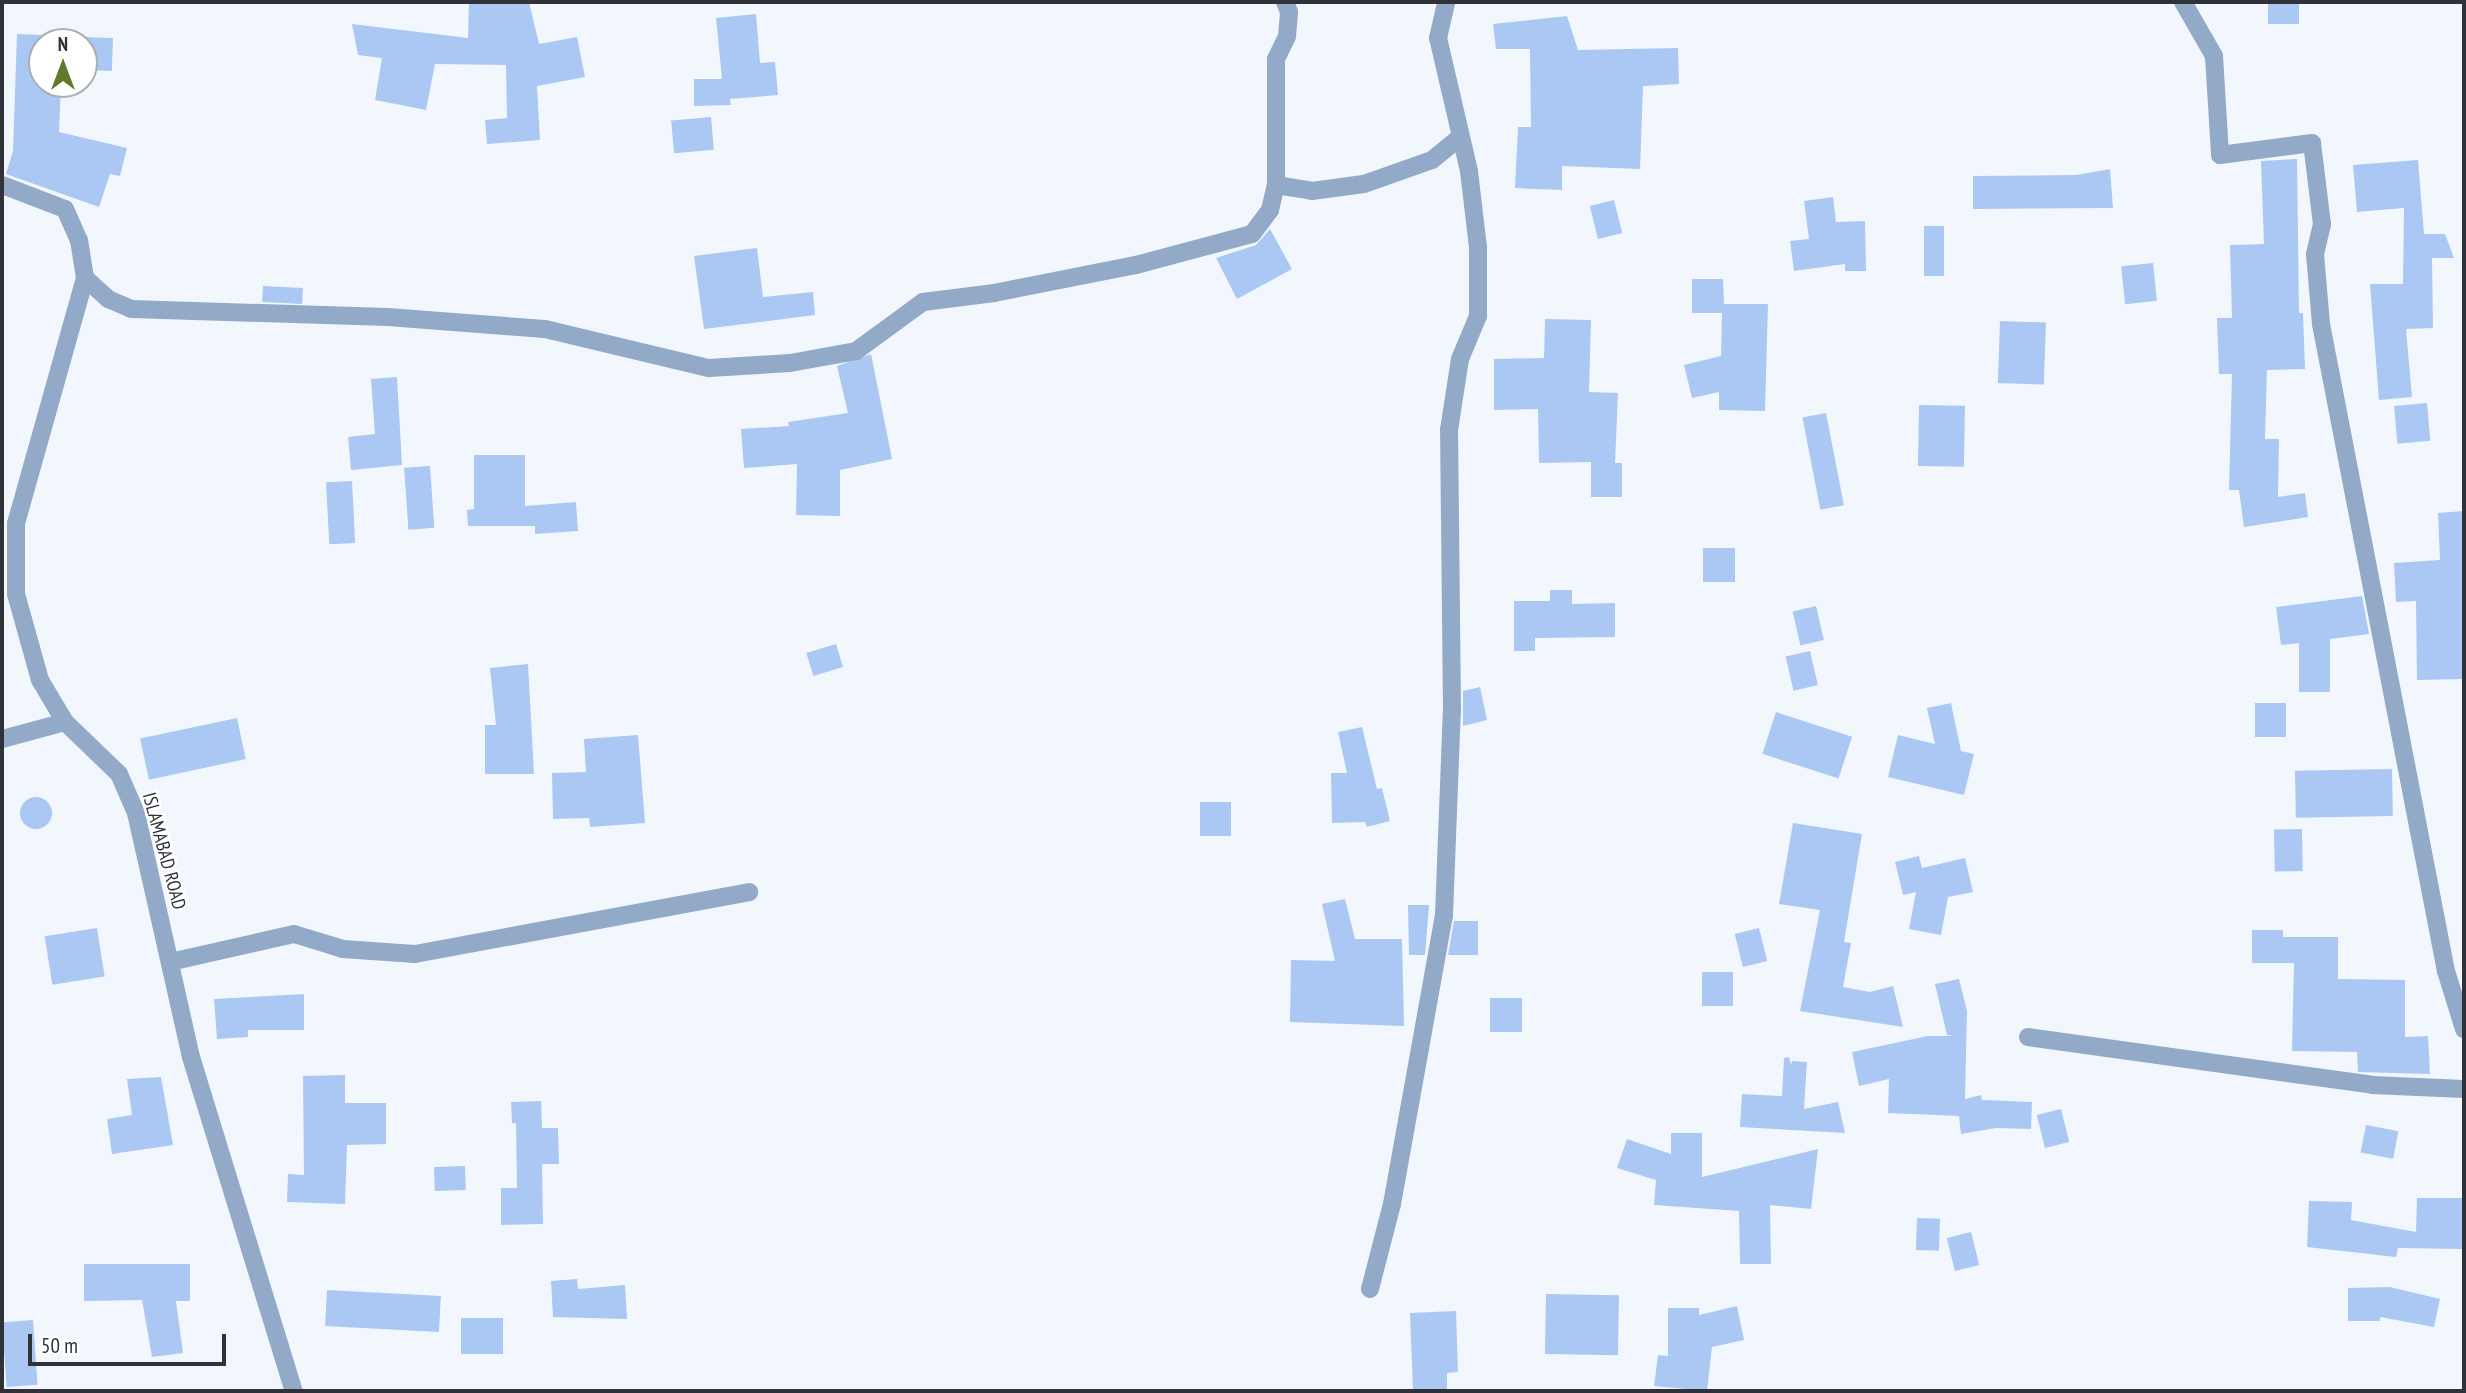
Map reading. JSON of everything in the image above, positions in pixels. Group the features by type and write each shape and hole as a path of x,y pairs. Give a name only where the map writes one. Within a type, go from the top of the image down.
{"street":[{"path":"85,278 108,299 131,309 388,317 545,329 709,368 790,363 856,351 923,302 994,293 1136,265 1252,234 1270,210 1276,185 1276,58 1287,36 1289,12 1285,2"},
{"path":"1370,1289 1392,1204 1444,915 1452,711 1449,430 1460,359 1478,316 1478,247 1469,171 1438,38 1446,2"},
{"path":"2183,2 2214,56 2220,155 2312,143 2322,225 2315,254 2321,324 2446,971 2464,1029"},
{"path":"1276,185 1312,191 1364,184 1432,160 1460,137"},
{"name":"ISLAMABAD ROAD","path":"2,185 30,192 65,209 79,240 85,278 16,524 16,594 40,680 65,722 119,774 136,813 195,1070 294,1391"},
{"path":"2,739 65,722"},
{"path":"170,962 294,934 343,949 415,954 749,892"},
{"path":"2028,1037 2372,1085 2464,1089"}],"building":[{"path":"469,2 529,2 539,44 577,37 585,77 537,86 540,140 487,144 485,120 507,118 506,65 435,64 426,110 375,100 382,58 358,55 352,24 468,38"},
{"path":"2268,2 2299,2 2299,24 2268,24"},
{"path":"756,14 760,63 775,62 778,95 730,99 731,105 694,106 694,79 722,79 716,18"},
{"path":"1567,16 1578,50 1678,48 1679,84 1643,86 1640,169 1562,166 1562,190 1515,188 1518,127 1531,127 1530,49 1496,49 1493,24"},
{"path":"17,34 28,34 28,98 60,98 59,132 127,148 120,176 110,174 99,207 6,174 13,151"},
{"path":"98,37 113,38 112,71 98,71"},
{"path":"711,117 714,150 674,153 671,120"},
{"path":"2297,159 2299,313 2303,313 2305,369 2267,370 2265,439 2279,439 2278,497 2305,493 2308,517 2244,527 2239,490 2229,490 2232,374 2219,374 2217,318 2232,318 2230,245 2264,244 2261,161"},
{"path":"2418,160 2424,234 2445,234 2454,258 2432,258 2433,328 2406,329 2412,397 2379,400 2370,284 2403,284 2404,208 2357,212 2353,165"},
{"path":"2110,169 2113,208 1973,209 1973,176 2077,175"},
{"path":"1833,197 1836,222 1865,221 1866,271 1845,271 1845,264 1794,271 1790,241 1809,239 1804,201"},
{"path":"1614,200 1622,233 1598,239 1590,206"},
{"path":"1924,226 1944,226 1944,276 1924,276"},
{"path":"1270,229 1292,269 1237,299 1216,258 1256,245"},
{"path":"757,248 763,297 813,292 815,315 704,329 694,256"},
{"path":"2153,263 2157,301 2125,304 2121,266"},
{"path":"1692,279 1723,279 1724,304 1768,304 1765,411 1719,410 1719,392 1692,398 1684,365 1721,356 1722,313 1692,313"},
{"path":"263,286 303,288 302,304 262,302"},
{"path":"1545,319 1591,320 1589,392 1618,393 1615,463 1622,463 1622,497 1591,497 1591,462 1539,463 1538,409 1494,410 1494,359 1544,358"},
{"path":"2000,321 2046,323 2044,385 1998,383"},
{"path":"871,354 892,459 840,470 840,516 796,515 797,464 744,468 741,429 789,426 788,422 848,413 837,366"},
{"path":"397,377 402,465 351,470 348,437 375,434 371,379"},
{"path":"2427,403 2430,441 2397,444 2394,406"},
{"path":"1919,405 1965,406 1964,467 1918,466"},
{"path":"1826,413 1844,505 1820,510 1802,418"},
{"path":"474,455 525,455 525,506 576,502 578,531 535,534 535,526 468,526 467,510 474,509"},
{"path":"430,466 434,528 408,530 404,468"},
{"path":"352,481 355,543 329,544 326,482"},
{"path":"2464,511 2464,679 2417,680 2416,601 2396,602 2394,563 2440,560 2438,513"},
{"path":"1703,548 1735,548 1735,582 1703,582"},
{"path":"1550,590 1572,590 1572,604 1615,603 1615,637 1535,638 1535,651 1514,651 1514,601 1550,601"},
{"path":"2362,596 2369,634 2330,639 2330,692 2299,692 2299,643 2281,645 2276,607"},
{"path":"1816,606 1824,640 1800,646 1793,611"},
{"path":"836,644 843,667 813,676 806,653"},
{"path":"1810,651 1818,685 1794,691 1786,657"},
{"path":"528,664 534,774 485,774 485,725 496,725 490,668"},
{"path":"1480,687 1487,720 1463,726 1463,691"},
{"path":"1951,703 1961,751 1974,754 1964,795 1888,777 1898,735 1935,744 1927,708"},
{"path":"2255,703 2286,703 2286,737 2255,737"},
{"path":"1776,712 1852,737 1838,779 1762,754"},
{"path":"237,718 246,759 149,780 140,739"},
{"path":"1362,727 1377,789 1382,788 1390,821 1367,827 1365,822 1332,823 1331,773 1347,773 1338,732"},
{"path":"638,735 645,823 590,827 589,818 553,819 552,773 586,772 584,739"},
{"path":"2392,769 2393,816 2296,818 2295,771"},
{"path":"36,797 47,802 52,813 47,824 36,829 25,824 20,813 25,802"},
{"path":"1200,802 1231,802 1231,836 1200,836"},
{"path":"1793,823 1862,834 1844,942 1851,943 1843,987 1870,992 1893,986 1903,1027 1800,1011 1820,910 1779,904"},
{"path":"2274,829 2302,829 2303,871 2275,871"},
{"path":"1919,856 1922,868 1965,858 1973,892 1948,897 1941,935 1909,929 1916,892 1903,895 1895,862"},
{"path":"1345,899 1355,939 1402,939 1404,1026 1290,1022 1291,960 1335,961 1322,904"},
{"path":"1408,905 1429,905 1425,955 1409,955"},
{"path":"1454,921 1478,921 1478,955 1448,955"},
{"path":"97,928 105,976 52,985 45,936"},
{"path":"1759,928 1767,961 1743,967 1735,934"},
{"path":"2252,930 2283,930 2283,937 2338,937 2338,979 2405,980 2405,1037 2428,1036 2430,1074 2358,1072 2357,1052 2292,1051 2294,963 2252,963"},
{"path":"1702,972 1733,972 1733,1006 1702,1006"},
{"path":"1959,979 1967,1011 1965,1099 1981,1095 1982,1100 2032,1102 2031,1129 1996,1128 1961,1134 1959,1116 1888,1113 1889,1079 1859,1086 1852,1052 1928,1036 1955,1036 1947,1035 1935,984"},
{"path":"304,994 304,1030 248,1030 248,1037 217,1039 214,999"},
{"path":"1490,998 1522,998 1522,1032 1490,1032"},
{"path":"1789,1057 1791,1065 1792,1061 1807,1062 1804,1109 1838,1102 1845,1133 1740,1127 1742,1094 1782,1096 1784,1058"},
{"path":"345,1075 345,1103 386,1103 386,1144 347,1145 345,1204 287,1202 288,1174 304,1175 303,1076"},
{"path":"161,1077 173,1145 112,1154 107,1119 132,1115 127,1079"},
{"path":"541,1101 542,1128 558,1128 559,1164 542,1164 543,1224 501,1225 501,1188 517,1188 516,1123 512,1123 511,1102"},
{"path":"2061,1109 2069,1142 2045,1148 2037,1115"},
{"path":"2366,1125 2398,1131 2393,1159 2361,1152"},
{"path":"1671,1133 1702,1133 1702,1177 1818,1149 1811,1209 1770,1205 1771,1264 1740,1264 1739,1211 1654,1205 1656,1180 1617,1168 1627,1139 1671,1154"},
{"path":"465,1166 466,1190 435,1191 434,1167"},
{"path":"2417,1198 2464,1198 2464,1249 2398,1248 2396,1257 2307,1247 2309,1201 2352,1202 2351,1220 2416,1232"},
{"path":"1917,1218 1940,1219 1939,1251 1916,1250"},
{"path":"1971,1232 1979,1265 1955,1271 1947,1238"},
{"path":"84,1264 190,1264 190,1301 176,1301 183,1353 152,1357 142,1300 84,1301"},
{"path":"577,1279 578,1289 625,1285 627,1319 553,1317 551,1281"},
{"path":"2390,1287 2440,1299 2434,1327 2380,1317 2380,1321 2348,1321 2348,1288"},
{"path":"327,1290 441,1296 439,1332 325,1326"},
{"path":"1546,1294 1619,1295 1618,1355 1545,1354"},
{"path":"1737,1306 1744,1340 1712,1347 1707,1391 1654,1386 1658,1355 1668,1356 1668,1308 1699,1308 1699,1315"},
{"path":"1456,1311 1458,1372 1447,1373 1447,1391 1413,1391 1410,1313"},
{"path":"461,1318 503,1318 503,1354 461,1354"},
{"path":"33,1320 38,1385 7,1387 2,1322"}]}
